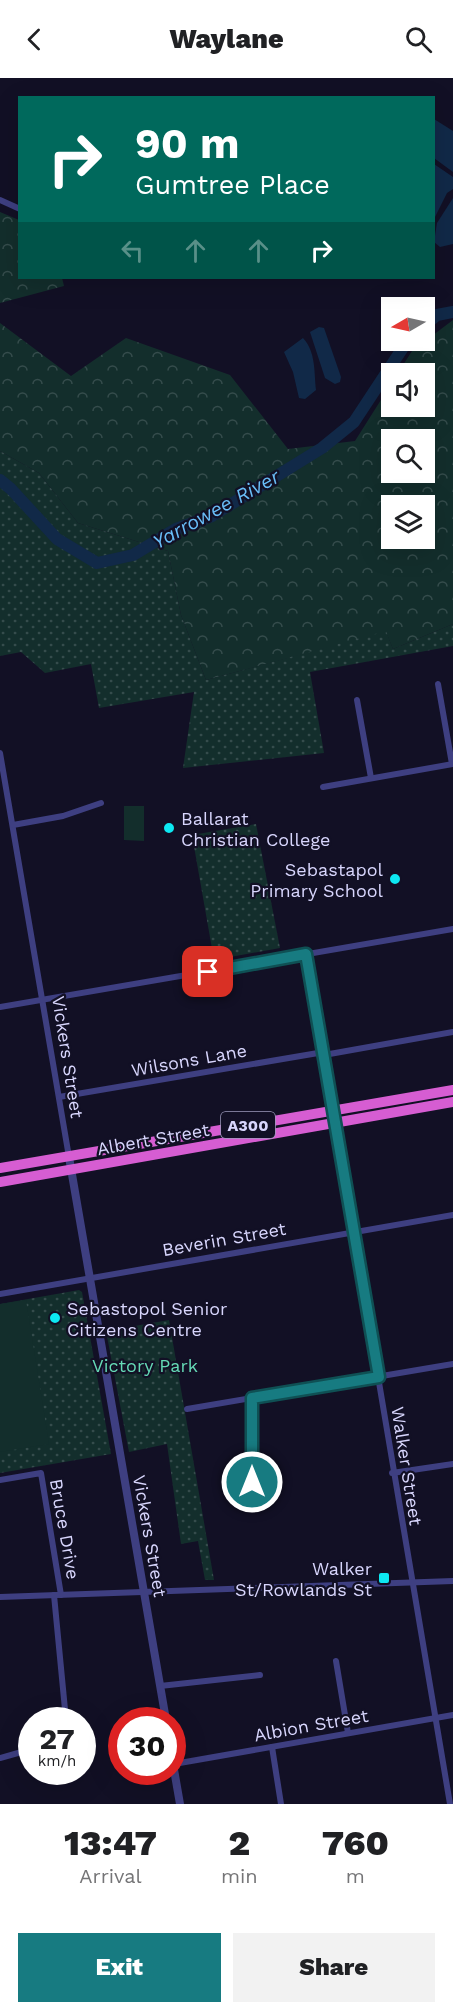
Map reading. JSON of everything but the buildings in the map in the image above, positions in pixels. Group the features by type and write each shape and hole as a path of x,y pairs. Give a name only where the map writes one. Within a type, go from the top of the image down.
{"highway":[{"name":"Albert Street","path":"0,1168 453,1090"},
{"name":"Albert Street","path":"0,1182 453,1102"}],"street":[{"path":"0,200 18,208"},
{"path":"323,787 452,764 438,684"},
{"path":"357,700 371,778"},
{"name":"Vickers Street","path":"0,753 164,1707"},
{"path":"13,825 63,816 101,803"},
{"path":"0,1007 453,929"},
{"name":"Walker Street","path":"306,954 379,1377 392,1473 450,1804"},
{"name":"Wilsons Lane","path":"59,1097 453,1032"},
{"name":"Beverin Street","path":"0,1294 453,1215"},
{"path":"187,1409 453,1364"},
{"path":"248,1505 252,1482 252,1398"},
{"path":"392,1473 453,1464"},
{"name":"Bruce Drive","path":"0,1480 40,1473 57,1595"},
{"path":"0,1597 453,1581"},
{"path":"57,1595 65,1707"},
{"path":"336,1661 348,1733"},
{"path":"160,1686 260,1676"},
{"name":"Albion Street","path":"186,1759 453,1715"},
{"path":"272,1746 281,1804"},
{"path":"0,1758 18,1753"},
{"path":"177,1785 180,1804"}],"green space":[{"path":"0,212 18,220 18,279 62,279 64,286 0,303"},
{"path":"453,320 453,624 393,649 386,632 206,680 181,615 168,551 78,523 39,473 0,451 0,323 71,376 126,338 230,375 288,449 355,441 381,400 381,417 435,417 435,363 404,363 412,351 435,351 435,334"},
{"path":"0,451 39,473 78,523 168,551 181,615 206,680 386,631 393,649 453,624 453,646 310,672 324,753 183,768 194,692 99,708 91,664 45,673 21,652 0,656"},
{"path":"124,806 144,806 144,841 124,840"},
{"path":"256,824 280,948 214,960 192,835"},
{"path":"79,1290 82,1292 111,1454 0,1473 0,1304"},
{"path":"26,1300 49,1444 0,1452 0,1304"},
{"name":"Victory Park","path":"169,1320 214,1580 205,1580 198,1541 181,1544 167,1444 129,1452 106,1331"}],"water":[{"path":"435,120 453,131 453,172 435,159"},
{"path":"435,165 453,177 453,189 447,193 435,217"},
{"path":"453,198 453,244 440,247 435,243 437,223"},
{"path":"319,327 324,328 341,377 340,382 335,384 325,378 310,332"},
{"path":"303,338 312,356 316,390 305,399 299,398 293,372 284,352"}],"waterway":[{"name":"Yarrowee River","path":"435,317 453,312"},
{"name":"Yarrowee River","path":"0,480 57,539 97,563 133,555 176,529 212,516 322,448 354,422 401,351"}],"place":[{"name":"Ballarat Christian College","path":"169,828"},
{"name":"Sebastapol Primary School","path":"395,879"},
{"name":"Sebastopol Senior Citizens Centre","path":"55,1318"},
{"name":"Walker St/Rowlands St","path":"384,1578"}],"route":[{"path":"208,972 306,954 379,1377 252,1398 252,1482"}]}
